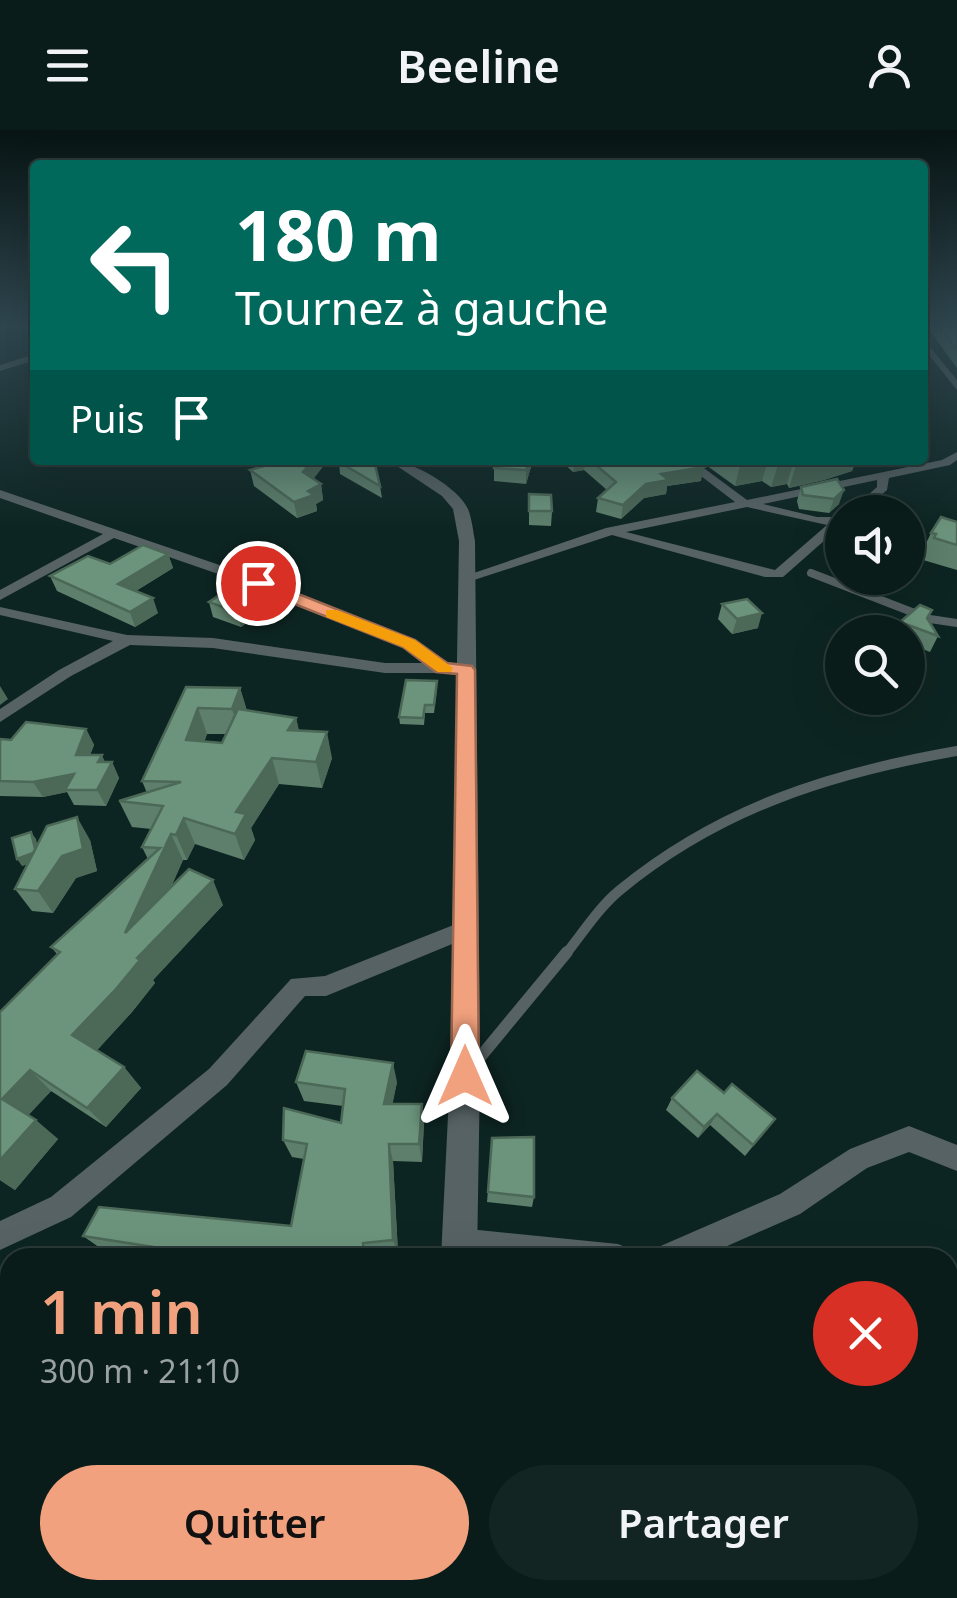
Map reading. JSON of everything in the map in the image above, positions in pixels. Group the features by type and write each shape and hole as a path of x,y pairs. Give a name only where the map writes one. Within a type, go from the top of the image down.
{"street":[{"path":"470,577 610,531 953,460"},
{"path":"404,465 447,493 460,508 470,577 454,669 466,930 459,1248"},
{"path":"693,465 742,502 825,519"},
{"path":"875,495 883,488 883,474"},
{"path":"0,494 258,583 409,644 454,669"},
{"path":"610,531 764,574 778,574 825,534"},
{"path":"0,596 110,535"},
{"path":"0,611 59,628 127,640 213,644 385,668 454,669"},
{"path":"0,716 65,673 127,640"},
{"path":"0,1236 61,1207 204,1088 300,986 326,986 466,930"},
{"path":"689,1248 790,1204 858,1158 909,1140 957,1158"}],"lane":[{"path":"810,573 895,602 930,619 957,623"},
{"path":"465,1076 617,892 696,838 784,793 889,763 957,751"}],"building":[{"path":"267,465 309,465 303,472 321,484 308,491 314,495 294,502 250,470"},
{"path":"344,465 375,465 380,486"},
{"path":"495,465 528,465 526,470 494,468"},
{"path":"596,465 704,467 661,474 669,480 646,484 623,505 598,498 616,482"},
{"path":"837,479 844,490 825,498 803,495 801,487"},
{"path":"529,494 551,495 552,511 529,511"},
{"path":"941,517 957,522 957,545 934,538 936,534 931,533"},
{"path":"143,545 168,554 118,584 153,598 130,612 50,576 88,556 110,564"},
{"path":"244,579 271,588 236,612 209,602"},
{"path":"747,599 762,613 737,619 722,604"},
{"path":"920,605 932,610 927,618 938,636 925,631 925,615 908,615"},
{"path":"406,680 437,681 434,705 425,705 423,718 399,717"},
{"path":"186,687 240,688 232,709 198,708 186,740 222,743 238,709 296,718 288,730 327,732 316,762 272,758 236,812 246,814 235,834 184,818 176,835 171,834 125,933 189,869 213,880 137,958 140,960 116,989 72,1035 124,1067 87,1108 30,1070 2,1099 36,1120 0,1160 0,1012 60,952 51,947 160,848 142,847 163,806 119,801 181,782 142,781"},
{"path":"26,722 86,729 76,755 102,755 98,762 112,762 97,790 65,790 74,774 33,782 0,781 0,741 11,740"},
{"path":"77,817 83,849 62,856 38,891 15,889 47,826"},
{"path":"31,832 33,853 17,859 12,838"},
{"path":"306,1051 393,1063 384,1104 422,1104 419,1144 389,1144 393,1240 363,1243 363,1248 160,1248 83,1236 99,1207 291,1226 307,1144 283,1140 284,1108 341,1123 345,1089 296,1082"},
{"path":"697,1071 724,1093 732,1084 775,1119 753,1145 717,1114 704,1127 672,1098"},
{"path":"534,1137 534,1197 488,1192 492,1138"}],"slow traffic":[{"path":"331,613 409,644 429,654 444,668"}],"route":[{"path":"258,583 409,644 429,654 443,668 466,670 465,1076"}]}
